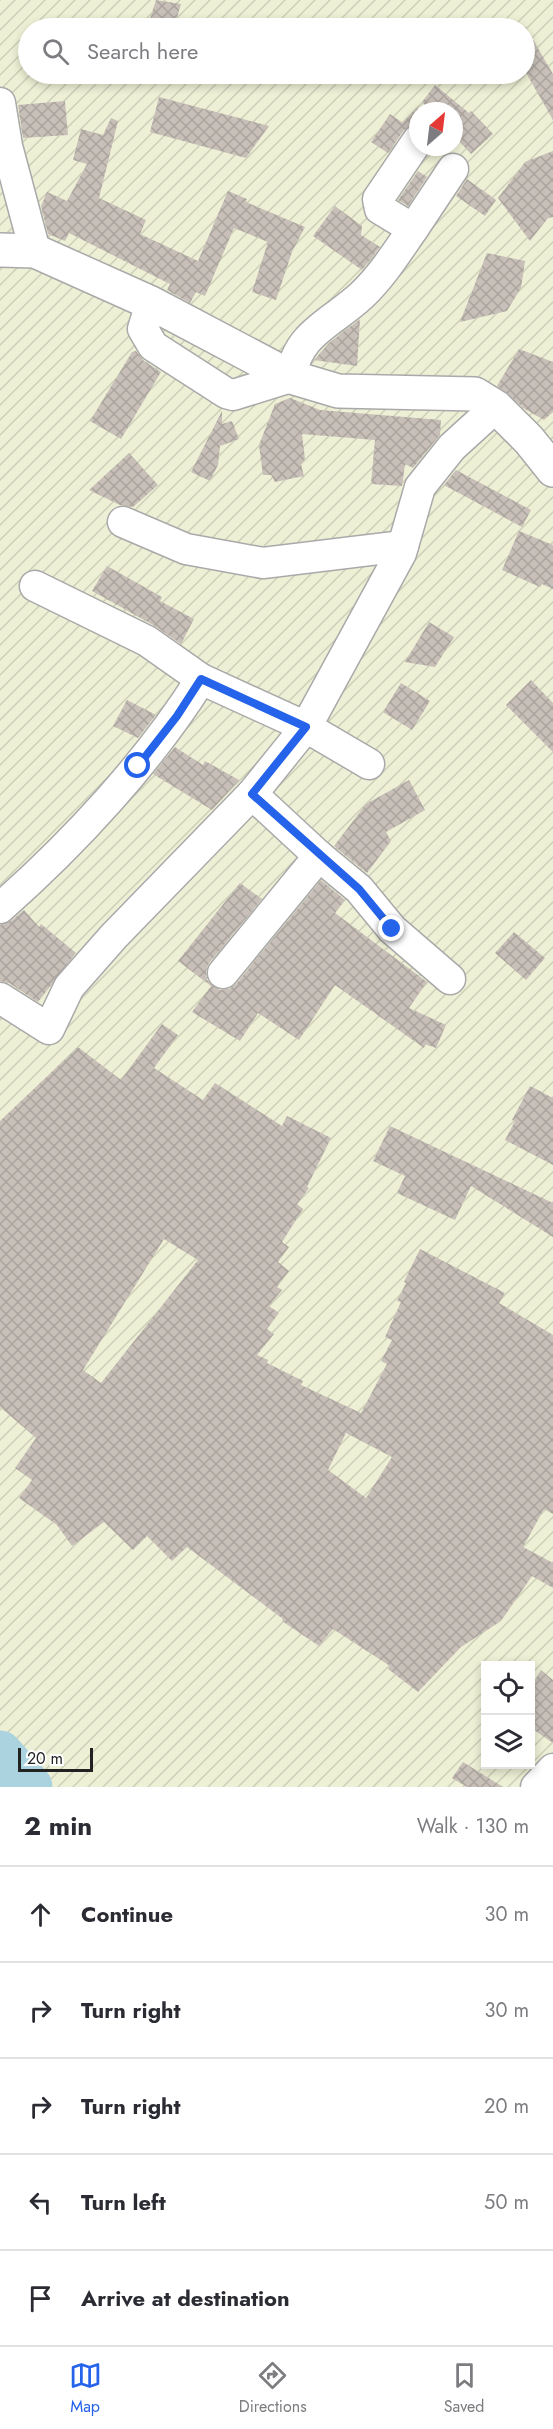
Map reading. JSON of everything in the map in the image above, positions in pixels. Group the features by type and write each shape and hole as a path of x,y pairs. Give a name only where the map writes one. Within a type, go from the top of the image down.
{"street":[{"path":"0,104 7,146 35,252"},
{"path":"409,153 378,199 380,209 413,229"},
{"path":"291,377 299,347 361,296 385,271 453,169"},
{"path":"0,250 35,252 151,303 291,377 338,391 476,394 496,407 529,440 553,470"},
{"path":"151,303 143,329 153,346 226,393 232,395 291,377"},
{"path":"0,998 49,1029 69,987 114,936 252,794 306,727 403,546 420,487 452,447 496,407"},
{"path":"123,522 186,549 263,563 403,546"},
{"path":"35,586 147,641 201,679 306,727 369,764"},
{"path":"0,908 37,876 138,766 177,716 201,679"},
{"path":"252,794 359,889 392,929 450,979"},
{"path":"223,974 320,856"},
{"path":"536,1787 553,1769"}],"green space":[{"path":"0,0 553,0 553,1787 0,1787"}],"building":[{"path":"156,0 181,4 177,18 150,18"},
{"path":"535,43 553,74 553,120 532,84 535,84"},
{"path":"435,85 456,102 422,102"},
{"path":"159,97 269,126 246,158 150,132"},
{"path":"65,101 68,135 23,138 18,105"},
{"path":"463,108 469,113 471,111 493,134 471,154 463,146"},
{"path":"390,114 403,123 409,116 409,128 404,130 388,153 371,142"},
{"path":"111,118 118,121 99,198 146,220 140,234 198,261 228,191 247,199 246,202 305,227 292,252 276,300 252,292 268,242 234,228 205,296 196,292 190,303 167,290 170,284 69,233 65,241 48,234 41,206 47,192 67,201 87,164 73,160 81,129 103,135"},
{"path":"553,151 553,217 548,218 530,241 498,198 525,162"},
{"path":"418,171 427,177 408,206 398,200"},
{"path":"467,179 496,200 485,216 456,196"},
{"path":"335,206 362,226 361,235 380,247 362,270 313,236"},
{"path":"487,253 525,261 521,288 507,311 460,322"},
{"path":"360,319 357,366 314,360 329,343"},
{"path":"519,349 553,362 553,412 544,420 525,409 497,386"},
{"path":"136,351 144,361 161,372 121,439 90,421 132,352"},
{"path":"290,398 320,410 441,420 440,435 413,468 405,464 402,486 371,484 375,440 302,434 305,459 301,464 304,476 275,482 271,475 263,475 259,445 275,404"},
{"path":"222,411 222,424 232,421 239,439 220,446 218,465 210,481 191,472"},
{"path":"129,453 158,485 133,507 120,505 89,490"},
{"path":"456,470 531,510 522,527 444,485"},
{"path":"519,531 553,545 553,589 542,584 540,587 502,570"},
{"path":"107,566 162,597 160,601 194,619 181,644 155,626 92,591"},
{"path":"429,622 454,637 435,667 405,662"},
{"path":"531,680 553,703 553,752 506,705"},
{"path":"401,683 430,701 412,730 383,712"},
{"path":"127,700 156,715 138,738 113,726"},
{"path":"175,747 203,765 205,761 239,780 212,810 153,774"},
{"path":"409,780 425,810 386,832 391,841 367,873 334,846 366,804"},
{"path":"321,880 345,900 335,913 427,982 409,1008 446,1025 436,1048 425,1044 424,1048 335,985 299,1040 258,1013 240,1041 192,1012 211,986 178,961 240,883 262,899 209,963 206,971 207,980 220,990 229,989 236,984"},
{"path":"24,910 39,927 41,924 76,953 38,1002 9,983 0,981 0,925 11,921"},
{"path":"514,932 545,958 526,980 495,953"},
{"path":"162,1024 178,1035 154,1068 203,1100 215,1083 282,1126 287,1116 331,1138 307,1187 309,1188 297,1204 303,1209 282,1242 289,1247 278,1262 289,1271 277,1287 282,1290 269,1306 279,1313 267,1329 274,1334 257,1355 268,1360 267,1363 303,1381 301,1385 361,1413 387,1364 381,1361 392,1340 385,1337 401,1302 397,1301 406,1283 404,1282 420,1249 505,1293 499,1303 553,1335 553,1514 544,1509 523,1547 553,1563 553,1588 532,1576 501,1621 461,1647 418,1692 388,1669 390,1666 333,1629 319,1646 282,1621 283,1619 187,1547 172,1561 147,1536 133,1550 104,1522 72,1546 57,1525 19,1498 32,1480 15,1468 36,1438 0,1407 0,1121 78,1047 121,1080","holes":["164,1239 198,1260 101,1383 83,1370","346,1433 392,1457 366,1498 328,1470"]},
{"path":"530,1086 553,1098 553,1165 505,1140 515,1121 512,1120"},
{"path":"390,1126 553,1203 553,1237 471,1186 455,1220 397,1193 405,1176 373,1161"},
{"path":"541,1670 553,1680 553,1743 535,1731 535,1680"},
{"path":"463,1762 503,1787 467,1787 452,1778"}],"waterway":[{"path":"0,1753 30,1787"}],"route":[{"path":"138,766 177,716 201,679 306,727 252,794 359,889 392,929"}]}
